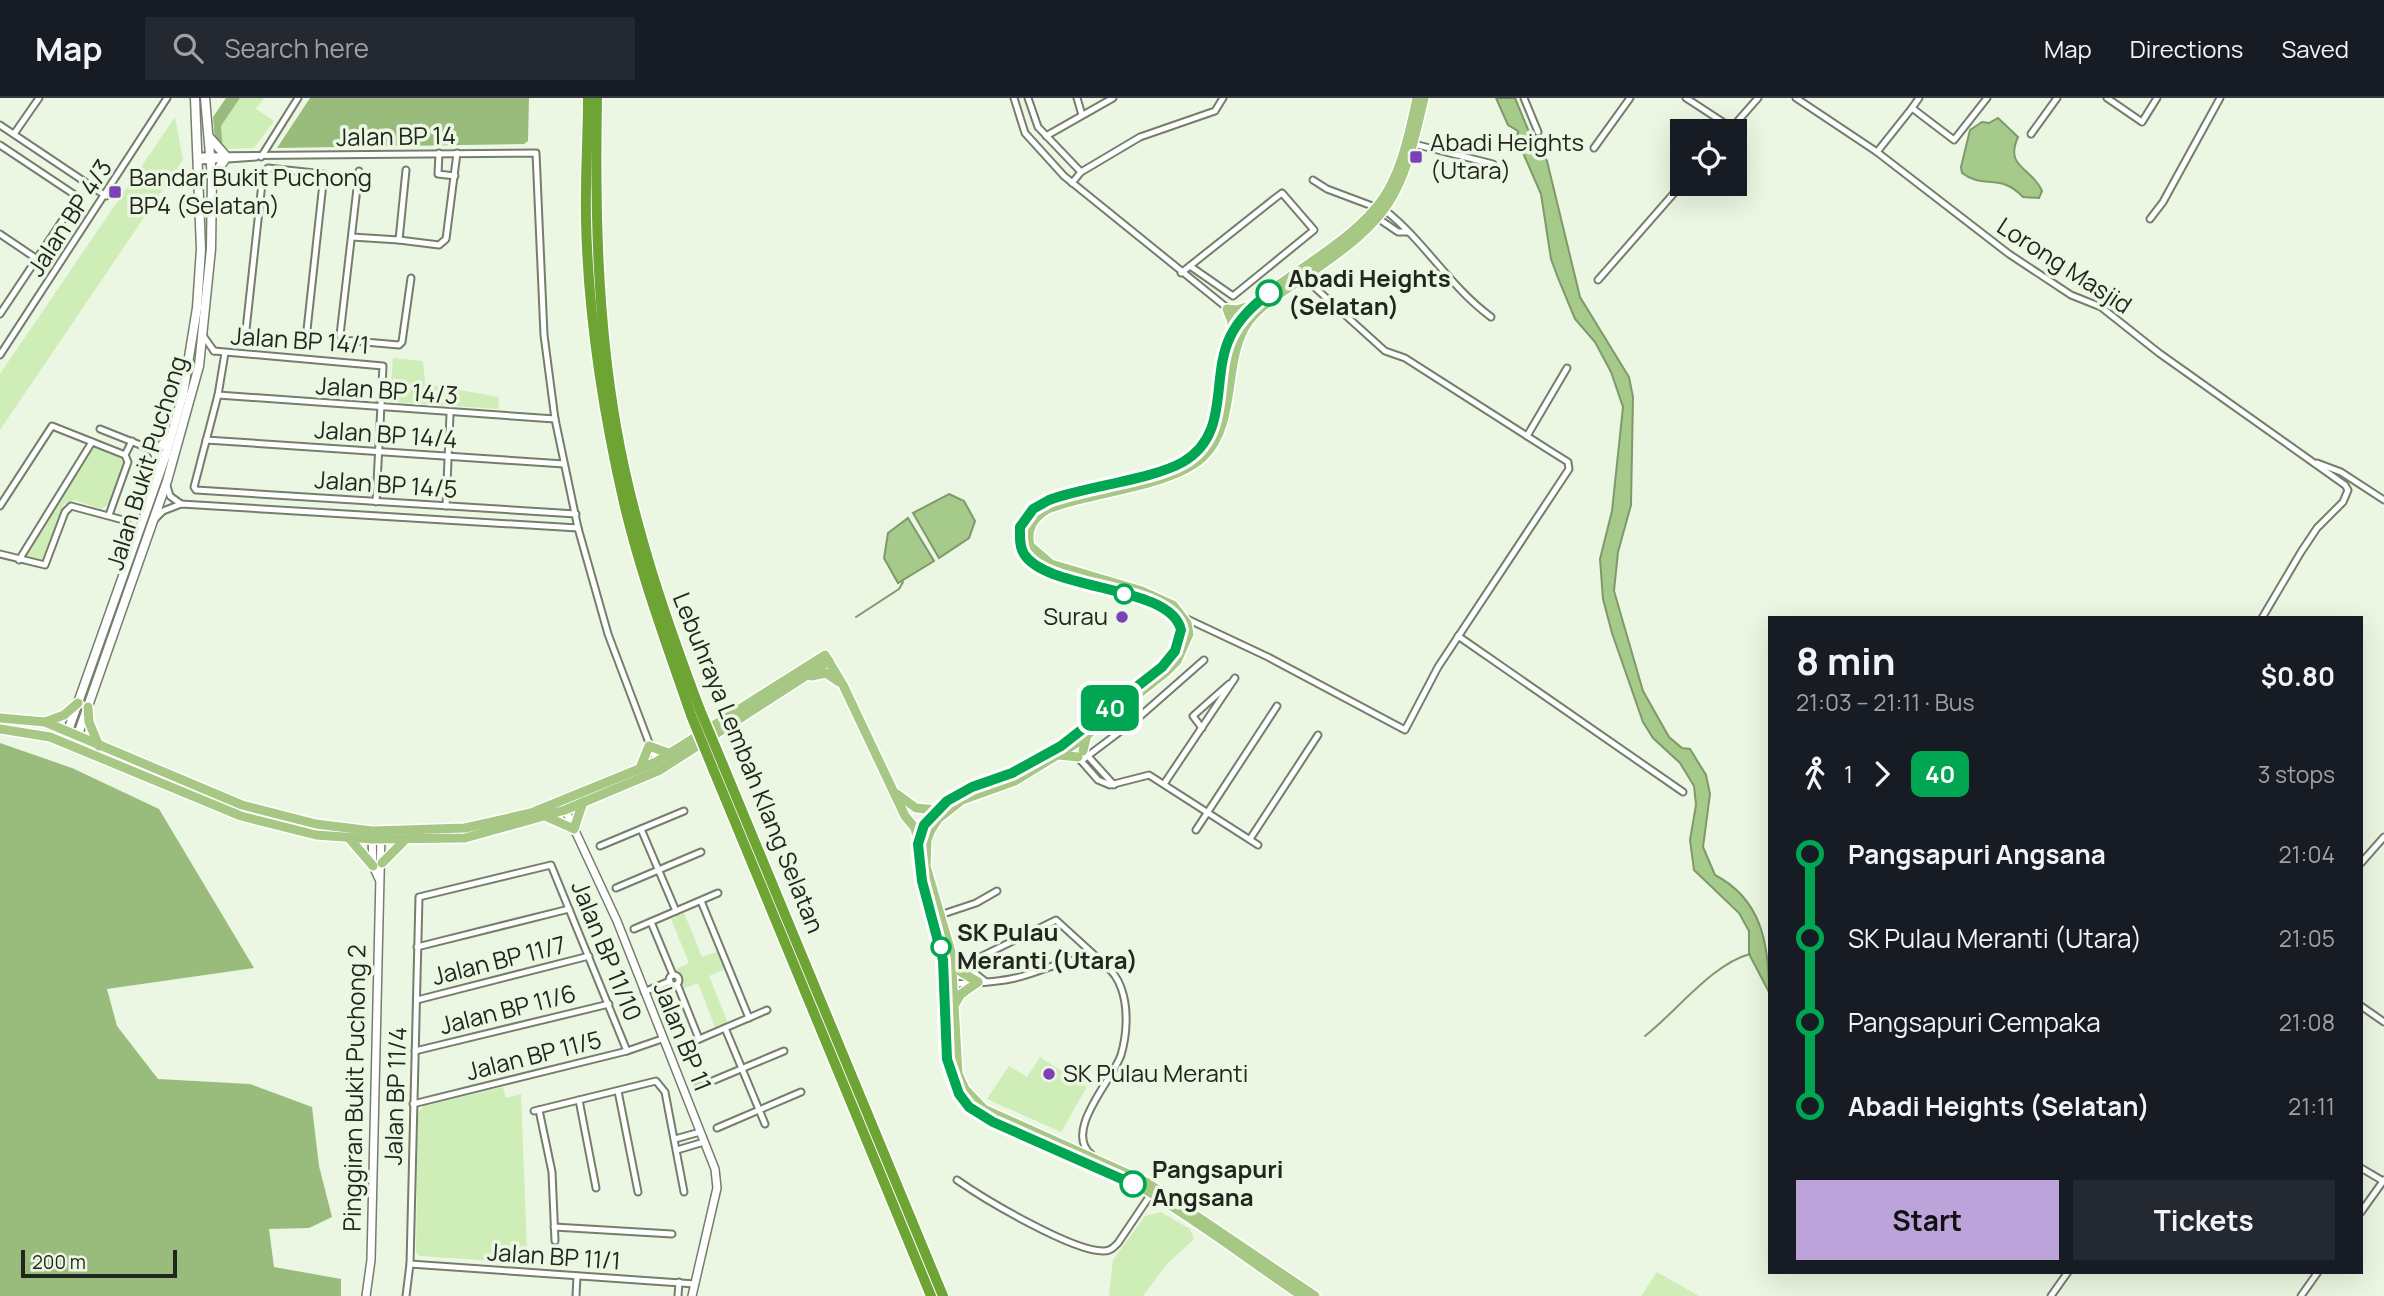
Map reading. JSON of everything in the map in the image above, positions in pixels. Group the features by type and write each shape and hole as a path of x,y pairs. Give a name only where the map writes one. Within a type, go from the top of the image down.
{"highway":[{"name":"Lebuhraya Lembah Klang Selatan","path":"588,98 586,220 596,339 609,429 625,505 650,595 695,712 943,1296"},
{"name":"Lebuhraya Lembah Klang Selatan","path":"597,98 595,220 616,425 660,604 695,712"},
{"name":"Lebuhraya Lembah Klang Selatan","path":"718,767 931,1296"}],"main road":[{"name":"Jalan Bukit Puchong","path":"83,705 124,603 167,481 172,434 183,394 197,308 201,249 200,159 195,98"},
{"name":"Jalan Bukit Puchong","path":"69,744 114,600 159,474 170,456 199,366 211,249 212,177 205,98"},
{"path":"918,844 924,825 936,810 958,794 1077,749 1162,667 1179,643 1180,623 1167,612 1140,599 1038,567 1022,551 1020,527 1033,509 1049,500 1169,468 1197,452 1213,427 1232,322 1227,309 1245,309 1256,303 1381,213 1396,179 1417,98"},
{"path":"982,982 961,972 952,954 926,866 927,839 938,819 962,800 1016,780 1058,756 1077,749 1088,733 1177,662 1189,634 1185,618 1173,605 1160,598 1051,564 1030,546 1029,528 1034,519 1048,509 1173,474 1202,457 1220,429 1235,351 1244,321 1306,276 1381,213 1403,180 1424,98"},
{"path":"208,132 212,144 225,158 212,177"},
{"path":"1230,337 1256,303"},
{"path":"159,474 157,456 152,449 160,447 172,434"},
{"path":"114,600 124,603"},
{"path":"0,718 45,722 242,805 316,824 406,840 466,838 565,810 658,766 803,679 827,658"},
{"path":"827,658 843,685 905,816 915,828 922,881 941,945 953,1010 958,1074 974,1101 1010,1122 1146,1182 1315,1296"},
{"path":"0,729 69,744 241,816 316,835 349,838 465,828 531,813 640,769 658,766 671,754 827,658"},
{"path":"803,679 826,673 843,685"},
{"path":"45,722 83,705 99,746"},
{"path":"640,769 649,746 671,754"},
{"path":"896,793 916,808 936,810"},
{"path":"544,817 558,820 573,829 583,802"},
{"path":"349,838 377,864 406,840"},
{"path":"952,954 948,984 947,1059 954,1086 969,1107 1007,1129 1151,1194 1302,1296"},
{"path":"953,1010 961,994 982,982"}],"street":[{"path":"14,134 39,98"},
{"name":"Jalan BP 4/3","path":"0,355 106,196 167,98"},
{"path":"258,157 299,98"},
{"path":"1014,98 1025,133 1072,183 1244,321"},
{"path":"1028,98 1038,127 1081,172"},
{"path":"1077,98 1082,115"},
{"path":"1046,136 1113,98"},
{"path":"1072,183 1081,172 1140,137 1214,111 1223,98"},
{"path":"1524,98 1538,132"},
{"path":"1594,148 1630,98"},
{"path":"1686,98 1716,119"},
{"path":"1740,119 1758,98"},
{"name":"Lorong Masjid","path":"1796,98 1877,152 2009,254 2071,295 2101,307 2159,353 2314,463"},
{"path":"1877,152 1919,98"},
{"path":"1912,108 1954,140 1987,98"},
{"path":"2031,134 2057,98"},
{"path":"2108,98 2142,122 2157,98"},
{"path":"2150,219 2163,202 2220,98"},
{"path":"0,125 106,196"},
{"path":"1414,144 1493,163"},
{"path":"0,145 78,197 0,314"},
{"path":"439,153 438,174 455,176"},
{"path":"352,237 443,243 457,153"},
{"name":"Jalan BP 14","path":"200,159 536,153 544,335 555,419"},
{"path":"293,169 294,156"},
{"path":"245,338 263,174 268,169 293,169 324,174 306,339"},
{"path":"399,240 406,170"},
{"path":"359,171 342,340 399,345 402,342 411,278"},
{"path":"1313,180 1381,213 1408,232 1451,284 1491,317"},
{"path":"1181,273 1189,266 1282,193 1314,232 1233,296 1189,266"},
{"path":"1598,280 1672,196"},
{"path":"0,234 37,259"},
{"path":"1185,618 1192,619 1405,730 1430,680 1569,469 1568,462 1408,360 1385,351 1312,285 1306,276"},
{"path":"199,366 214,351 204,337"},
{"name":"Jalan BP 14/1","path":"214,351 383,366 382,408"},
{"path":"206,440 218,395 225,353"},
{"path":"1527,436 1567,368"},
{"name":"Jalan BP 14/3","path":"218,395 450,414 555,419"},
{"path":"376,502 382,408"},
{"path":"446,506 450,414"},
{"path":"555,419 578,528 608,634 658,766"},
{"path":"0,506 52,426 125,456 128,462 109,515"},
{"path":"100,429 170,456"},
{"name":"Jalan BP 14/4","path":"206,440 564,464"},
{"name":"Jalan BP 14/5","path":"206,440 194,489 576,514"},
{"path":"125,456 132,441"},
{"path":"19,560 92,442"},
{"path":"2314,463 2341,472 2384,500"},
{"path":"2263,616 2317,528 2347,496 2345,485 2314,463"},
{"path":"167,481 170,496 181,504"},
{"path":"287,510 288,497"},
{"path":"153,521 163,511 181,504 578,528"},
{"path":"0,554 38,566 47,564 65,512 71,506 127,521"},
{"path":"1458,636 1683,792"},
{"path":"1204,660 1138,718 1077,749 1114,785 1149,775 1258,845"},
{"path":"1164,784 1235,678 1193,716 1202,727"},
{"path":"1196,830 1277,706"},
{"path":"1250,839 1318,735"},
{"name":"Jalan BP 11","path":"561,800 617,921 715,1169 717,1188 692,1296"},
{"path":"600,846 684,811"},
{"path":"642,829 676,911"},
{"name":"Pinggiran Bukit Puchong 2","path":"366,1296 370,1260 379,880 376,835"},
{"path":"2363,861 2384,837"},
{"path":"616,888 701,852"},
{"name":"Jalan BP 11/4","path":"407,1296 419,897 551,865"},
{"name":"Jalan BP 11/10","path":"551,865 627,1051"},
{"path":"940,915 976,903 997,891"},
{"path":"634,929 718,893"},
{"path":"701,901 750,1018"},
{"path":"417,947 569,909"},
{"path":"967,968 978,958 1056,920 1094,952 1120,980 1126,1017 1121,1054 1088,1113 1083,1135 1085,1150 1099,1159"},
{"path":"651,922 671,978"},
{"path":"952,954 982,982"},
{"name":"Jalan BP 11/7","path":"417,1000 589,956"},
{"path":"948,984 1014,979 1072,960 1102,962"},
{"path":"644,992 671,978 679,978 677,984 699,1039"},
{"name":"Jalan BP 11/6","path":"415,1051 609,1004"},
{"path":"2363,1007 2384,1022"},
{"path":"682,1046 767,1010"},
{"path":"725,1028 765,1124"},
{"name":"Jalan BP 11/5","path":"412,1104 627,1051 662,1039"},
{"path":"698,1087 784,1051"},
{"path":"555,1241 552,1172 537,1111 656,1081 665,1092 684,1192"},
{"path":"618,1091 638,1192"},
{"path":"717,1128 801,1093"},
{"path":"579,1100 596,1188"},
{"path":"675,1139 699,1132"},
{"path":"677,1150 704,1142"},
{"path":"2363,1169 2384,1181 2363,1209"},
{"path":"957,1180 1038,1228 1101,1251 1112,1249 1118,1244 1151,1194"},
{"path":"554,1227 673,1234"},
{"name":"Jalan BP 11/1","path":"410,1264 695,1284"},
{"path":"2051,1296 2067,1274"},
{"path":"2301,1296 2317,1274"},
{"path":"576,1296 578,1276"},
{"path":"678,1296 679,1282"}],"shaded area":[{"path":"226,98 240,98 221,126 223,149 215,141 213,117"},
{"path":"240,98 264,98 256,109 274,121 254,148 223,149 221,126"},
{"path":"310,98 529,98 528,141 524,144 277,148"},
{"path":"1496,98 1515,98 1529,132 1547,161 1580,297 1629,377 1633,397 1631,505 1618,552 1614,591 1643,691 1669,737 1682,748 1690,749 1706,775 1710,794 1703,847 1715,875 1743,897 1759,924 1767,956 1768,990 1749,954 1749,931 1739,913 1694,870 1690,840 1696,805 1694,786 1680,763 1653,738 1643,722 1612,633 1603,599 1600,559 1612,511 1623,407 1611,372 1595,342 1575,319 1558,278 1551,259 1541,194 1517,139 1518,131 1508,125"},
{"path":"175,117 183,160 0,430 0,374"},
{"path":"1998,118 2018,137 2014,155 2021,167 2038,183 2042,191 2039,198 2023,197 2006,185 1977,180 1962,173 1970,130 1982,122 1989,123"},
{"path":"393,358 423,361 425,384 499,397 498,409 394,402 390,398"},
{"path":"97,446 119,456 124,463 109,504 101,509 75,500 64,504 42,560 38,563 24,558 92,447"},
{"path":"949,494 964,501 975,521 969,538 939,558 913,513"},
{"path":"908,518 934,561 898,583 884,558 888,533"},
{"path":"0,743 72,768 159,809 254,968 107,989 117,1026 158,1079 250,1084 312,1107 319,1166 332,1217 309,1228 269,1229 274,1267 341,1279 341,1296 0,1296"},
{"path":"684,913 702,957 717,952 725,969 709,976 728,1023 715,1027 698,983 683,989 681,975 675,970 689,963 671,919"},
{"path":"1040,1057 1087,1087 1061,1132 987,1099 1009,1066 1027,1077"},
{"path":"503,1087 506,1098 521,1094 527,1251 513,1250 512,1262 419,1256 416,1252 418,1113 424,1106"},
{"path":"1161,1212 1190,1229 1194,1239 1166,1265 1143,1296 1109,1296 1113,1260 1145,1216"},
{"path":"1657,1272 1699,1296 1641,1296"}],"waterway":[{"path":"856,617 899,589 903,582"},
{"path":"1645,1036 1708,978 1736,959 1750,954"}],"bus line":[{"name":"40","path":"1133,1184 979,1115 959,1094 950,1075 944,1038 941,945 922,881 918,844 924,825 947,801 972,787 1037,761 1061,746 1162,667 1175,651 1181,637 1180,623 1176,617 1140,599 1052,574 1038,567 1028,560 1022,551 1020,527 1033,509 1049,500 1169,468 1197,452 1213,427 1223,361 1230,337 1241,319 1269,293"}],"place":[{"name":"Abadi Heights (Utara)","path":"1416,157"},
{"name":"Bandar Bukit Puchong BP4 (Selatan)","path":"115,192"},
{"name":"Abadi Heights (Selatan)","path":"1269,293"},
{"name":"Surau","path":"1122,617"},
{"name":"SK Pulau Meranti (Utara)","path":"941,947"},
{"name":"SK Pulau Meranti","path":"1049,1074"},
{"name":"Pangsapuri Angsana","path":"1133,1184"}]}
